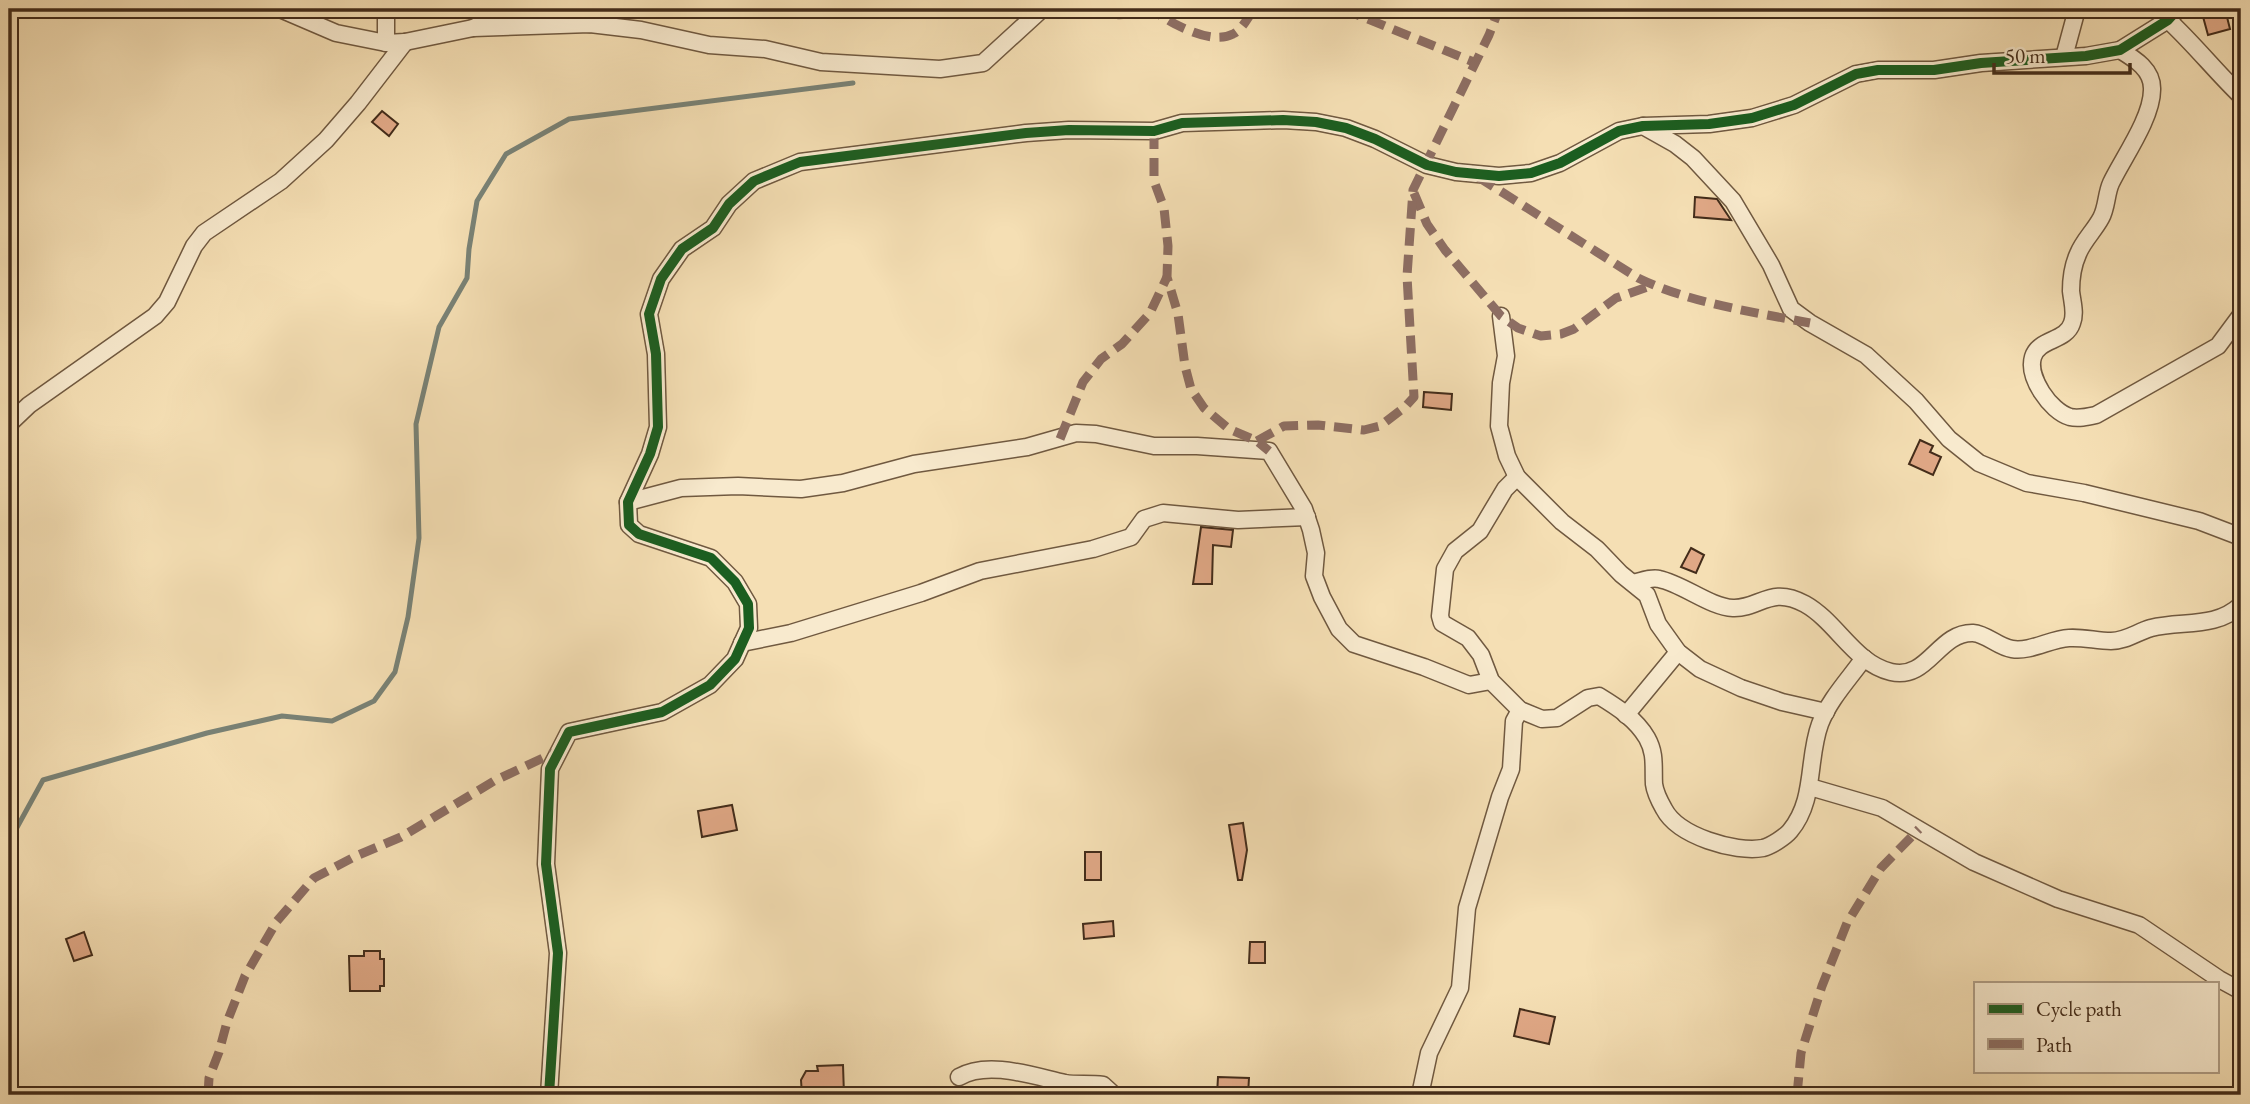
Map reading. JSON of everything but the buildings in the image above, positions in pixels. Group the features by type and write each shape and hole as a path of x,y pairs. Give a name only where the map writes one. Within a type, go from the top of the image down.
{"street":[{"path":"280,9 336,33 386,43 405,42 473,28 590,24 640,30 709,45 765,49 821,62 940,69 983,63 1042,9"},
{"path":"386,9 386,43"},
{"path":"473,28 510,9"},
{"path":"590,24 603,9"},
{"path":"2064,57 2077,9"},
{"path":"549,1095 558,953 546,864 550,769 569,732 662,712 710,685 736,659 749,628 748,604 735,582 711,558 639,534 629,525 628,502 650,454 658,427 656,354 649,314 661,278 682,249 713,228 729,204 754,181 800,162 1026,132 1154,131 1182,123 1283,120 1316,122 1346,128 1427,165 1456,172 1499,176 1531,173 1560,163 1619,131 1643,126 1709,124 1752,118 1794,105 1856,75 1878,70 1934,70 2120,50 2173,14 2224,80 2241,96"},
{"path":"9,424 29,405 155,316 167,302 194,246 204,233 281,181 326,140 405,42"},
{"path":"2120,50 2140,62 2149,76 2152,90 2148,106 2135,140 2110,185 2103,216 2085,240 2074,265 2071,281 2073,321 2070,328 2060,338 2040,347 2034,356 2033,374 2046,396 2060,412 2071,417 2085,418 2096,415 2218,345 2241,315"},
{"path":"1643,126 1693,158 1733,201 1771,265 1791,309 1866,355 1916,401 1949,439 1979,463 2027,483 2084,493 2199,521 2241,537"},
{"path":"1501,316 1506,356 1501,383 1499,426 1507,456 1517,477 1562,522 1597,549 1620,574 1647,595 1658,624 1678,652 1700,669 1741,688 1782,702 1826,712"},
{"path":"628,502 681,488 738,486 801,489 844,483 914,464 1027,447 1076,433 1096,434 1154,446 1269,451 1307,517 1315,553 1314,576 1339,629 1353,643 1469,685 1491,681"},
{"path":"1517,477 1506,489 1480,531 1455,551 1445,569 1440,616 1442,623 1468,638 1481,654 1491,681 1520,710 1542,719 1557,718 1588,698 1599,696 1634,720 1647,738 1655,758 1654,787 1665,812 1682,829 1715,842 1745,849 1766,848 1789,831 1810,787 1813,747 1826,712 1864,658"},
{"path":"742,643 791,633 921,593 980,571 1106,545 1131,537 1144,519 1163,513 1238,520 1307,517"},
{"path":"1633,583 1657,578 1733,608 1768,597 1784,597 1811,609 1876,668 1895,673 1909,673 1921,667 1947,641 1963,634 1974,633 2012,649 2028,648 2068,638 2122,640 2150,628 2223,618 2241,605"},
{"path":"1626,715 1678,652"},
{"path":"1420,1095 1430,1053 1460,988 1467,908 1511,768 1514,721 1520,710"},
{"path":"1810,787 1882,808 1974,862 2058,899 2139,925 2241,991"},
{"path":"959,1077 971,1070 1024,1072 1068,1084 1102,1085 1114,1095"}],"waterway":[{"path":"9,842 43,780 207,733 282,716 332,721 374,701 395,672 408,617 419,538 416,424 439,327 467,278 477,201 506,154 569,119 853,83"}],"marked path":[{"path":"1091,9 1110,15 1156,13 1188,30 1219,37 1236,32 1254,9"},
{"path":"1343,9 1476,63"},
{"path":"1257,441 1284,426 1318,425 1364,430 1380,426 1414,397 1407,276 1413,190 1489,35 1499,9"},
{"path":"1154,131 1154,181 1164,208 1168,246 1167,277 1178,314 1191,389 1204,408 1229,429 1257,441 1269,451"},
{"path":"1478,177 1638,278 1658,287 1744,311 1810,323"},
{"path":"1414,193 1427,224 1445,250 1501,316 1518,328 1541,336 1561,334 1574,329 1616,298 1653,285"},
{"path":"1060,439 1083,382 1101,359 1122,344 1150,313 1167,277"},
{"path":"208,1095 209,1078 245,976 277,921 314,878 401,837 494,781 558,751"},
{"path":"1797,1095 1801,1053 1822,986 1847,923 1881,868 1919,829"}],"cycle path":[{"path":"549,1095 558,953 546,864 550,769 569,732 662,712 710,685 735,659 749,628 748,604 735,582 711,558 639,534 629,525 628,502 650,454 658,427 656,354 649,314 661,279 682,249 713,228 729,204 754,181 800,162 1026,133 1069,130 1154,131 1182,123 1283,120 1316,122 1346,128 1427,165 1456,172 1499,176 1531,173 1560,163 1619,131 1643,126 1709,124 1752,118 1794,105 1856,74 1878,70 1934,70 1981,63 2086,56 2120,50 2168,20 2178,9"}]}
